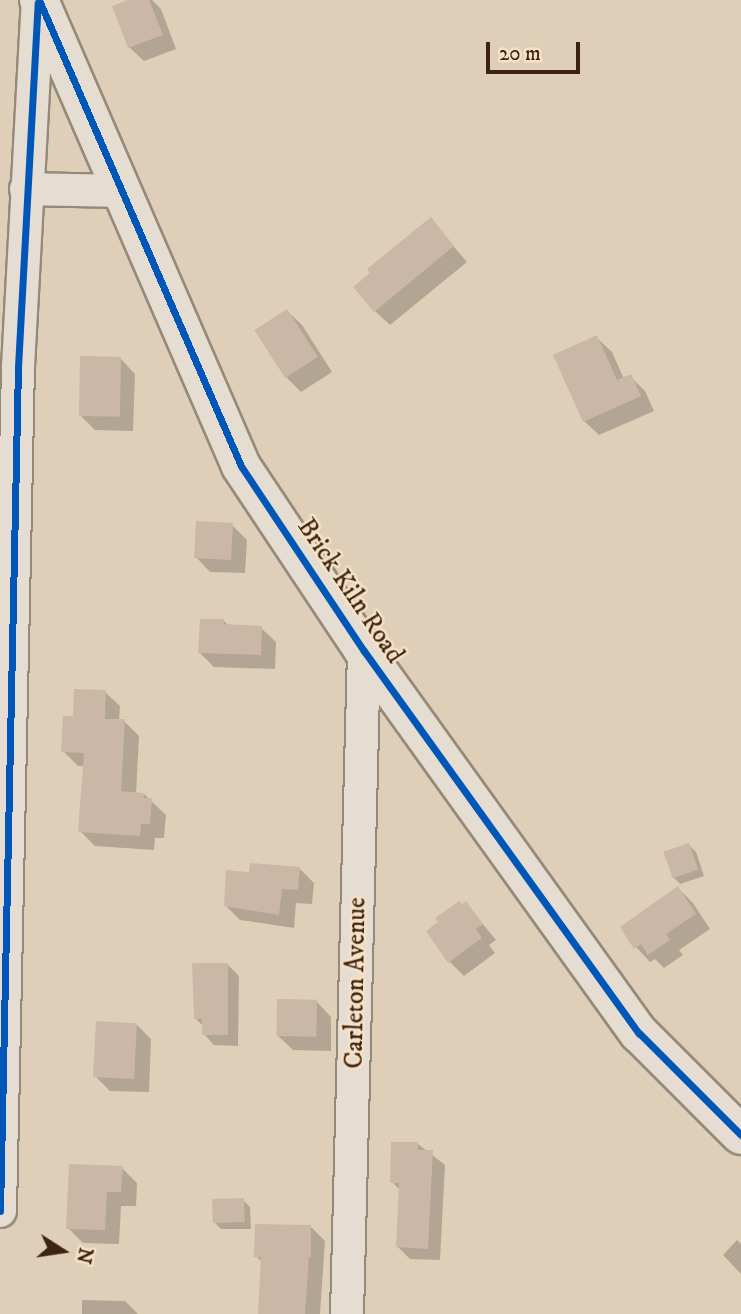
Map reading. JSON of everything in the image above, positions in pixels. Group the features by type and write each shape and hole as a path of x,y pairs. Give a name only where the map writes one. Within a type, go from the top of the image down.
{"street":[{"path":"0,1211 18,367 26,189 39,0"},
{"name":"Brick Kiln Road","path":"39,0 241,466 364,652 639,1033 741,1135"},
{"path":"26,189 121,191"},
{"name":"Carleton Avenue","path":"347,1314 364,652"}],"building":[{"path":"128,0 149,0 163,35 128,48 112,6"},
{"path":"431,217 454,246 374,312 353,287 370,273 367,269"},
{"path":"287,309 318,357 285,378 254,330"},
{"path":"597,335 617,380 631,374 641,396 583,422 553,355"},
{"path":"80,356 121,357 120,417 79,416"},
{"path":"196,521 233,523 231,560 194,558"},
{"path":"200,619 224,619 224,624 262,626 261,655 198,653"},
{"path":"74,689 106,690 105,719 125,719 121,791 144,793 144,798 152,798 150,824 141,824 140,836 78,832 84,753 61,752 63,716 73,716"},
{"path":"689,843 698,869 673,878 663,852"},
{"path":"250,863 300,867 298,890 282,889 279,915 224,906 226,870 249,872"},
{"path":"678,886 696,914 666,934 670,940 648,955 641,944 634,949 620,927"},
{"path":"459,901 462,904 466,901 483,924 476,929 482,938 448,963 426,931 438,922 435,918"},
{"path":"192,963 228,963 228,1035 202,1035 202,1019 194,1019"},
{"path":"277,999 317,1000 316,1037 276,1036"},
{"path":"96,1021 137,1023 134,1079 93,1077"},
{"path":"391,1142 418,1142 418,1150 433,1150 428,1249 396,1247 399,1183 390,1183"},
{"path":"69,1164 123,1166 121,1192 107,1192 105,1230 66,1229"},
{"path":"244,1198 245,1222 213,1223 212,1199"},
{"path":"255,1224 311,1225 311,1257 305,1314 258,1314 261,1257 254,1257"}],"cycle path":[{"path":"39,0 241,466 364,651 639,1033 741,1135"},
{"path":"0,1211 18,367 38,3"}]}
